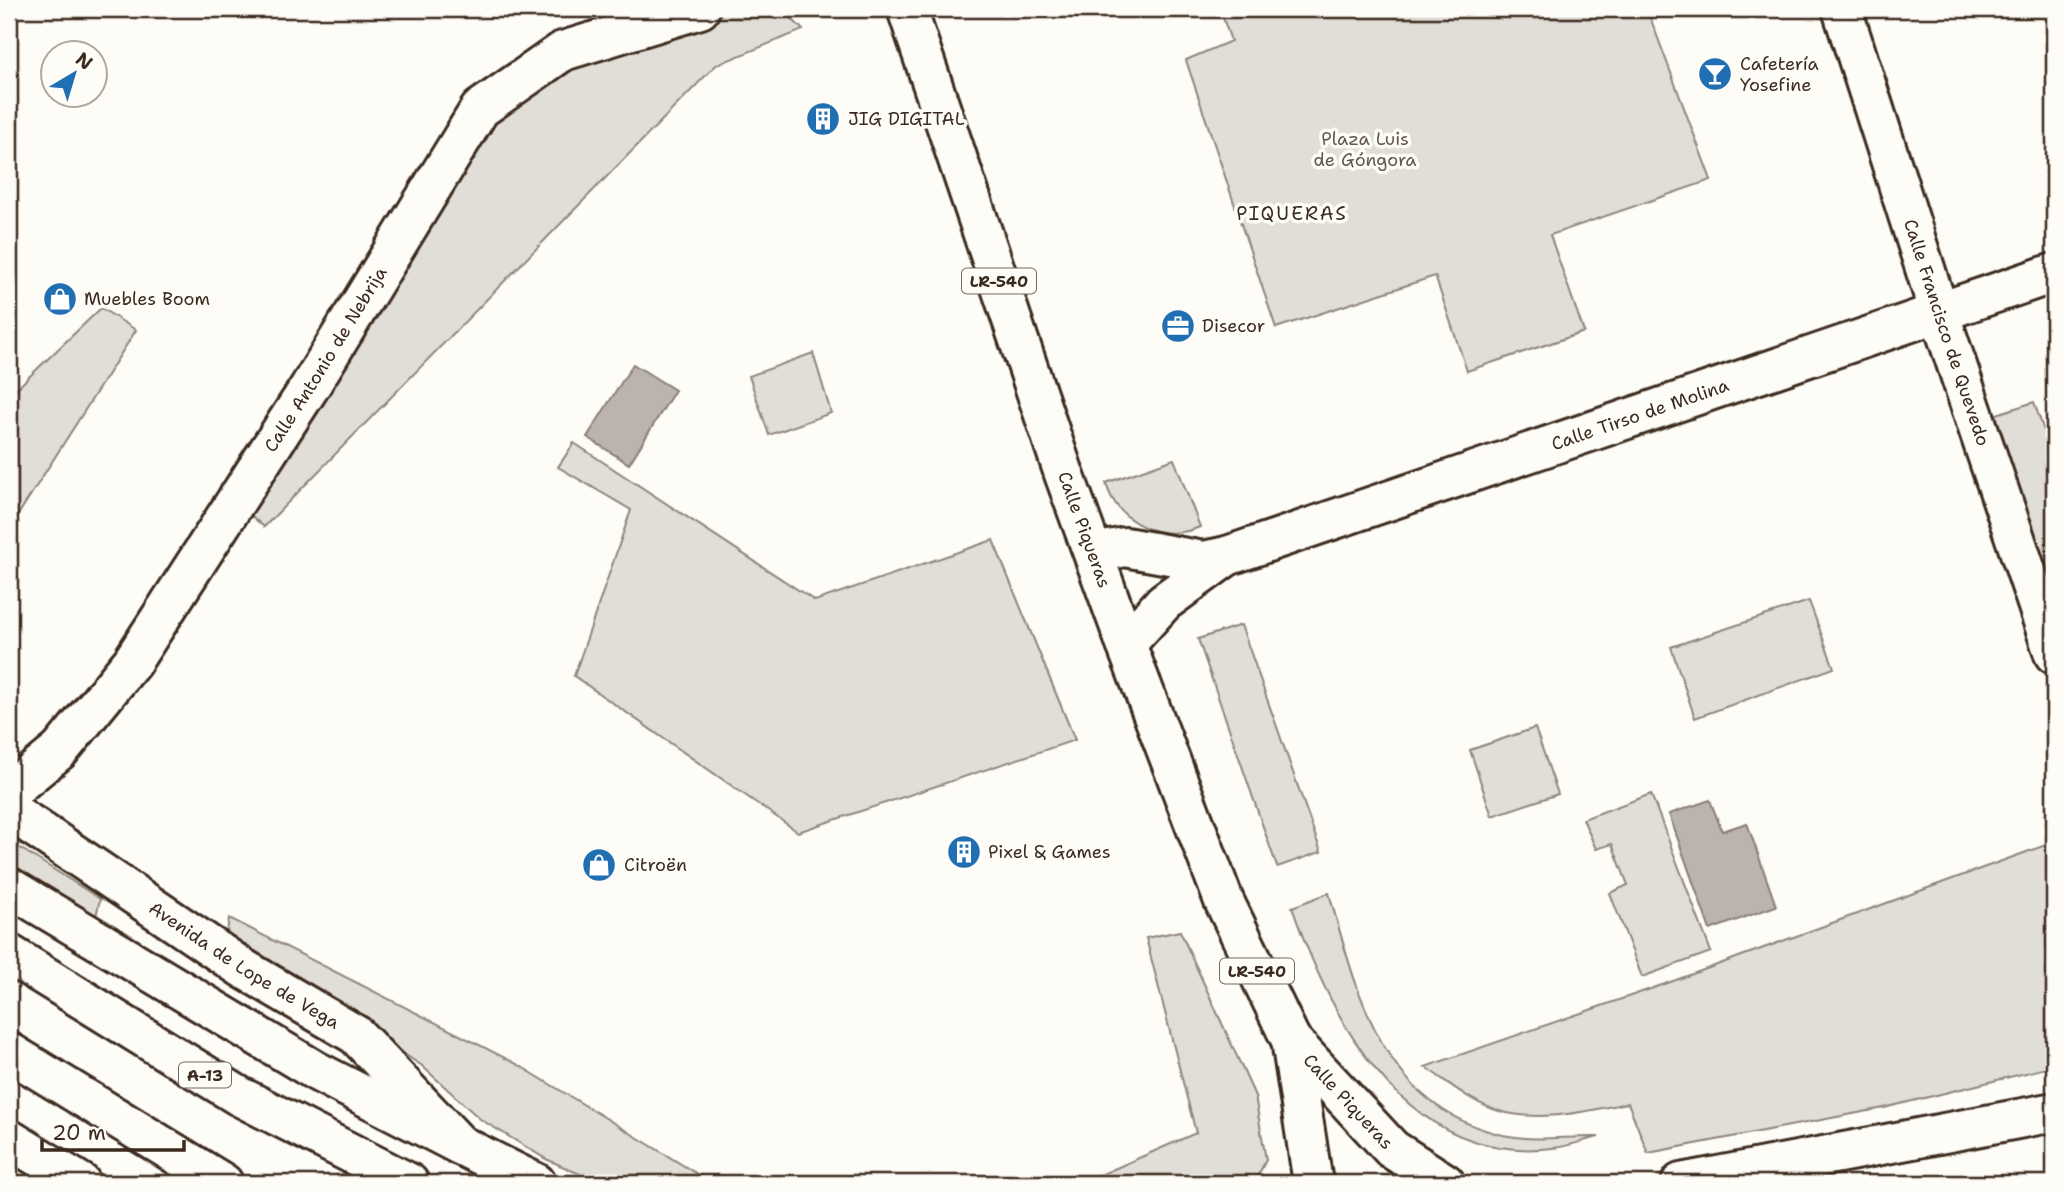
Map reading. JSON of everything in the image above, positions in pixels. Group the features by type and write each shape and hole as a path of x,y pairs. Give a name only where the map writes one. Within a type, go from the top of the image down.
{"main road":[{"name":"Calle Antonio de Nebrija","path":"9,792 60,750 132,662 309,388 481,109 563,51 699,9"},
{"name":"Calle Piqueras","path":"907,9 1064,474 1126,643 1224,901 1291,1040 1313,1183"},
{"name":"Calle Francisco de Quevedo","path":"1842,9 1939,312 2054,653"},
{"name":"Calle Tirso de Molina","path":"1094,553 1125,547 1203,561 1227,556 2054,272"},
{"name":"Calle Tirso de Molina","path":"1126,643 1164,602 1227,556"},
{"name":"Avenida de Lope de Vega","path":"9,810 244,969 356,1035 460,1145"},
{"path":"9,887 316,1071 536,1183"},
{"name":"A-13","path":"9,954 239,1096 409,1183"},
{"name":"Calle Piqueras","path":"1291,1040 1392,1149 1445,1183"},
{"path":"9,1052 223,1183"},
{"path":"1919,1138 2054,1095"},
{"path":"1681,1183 2054,1112"},
{"path":"9,1139 81,1183"}],"green space":[{"path":"728,9 782,9 803,30 716,65 264,527 246,511 487,117 563,63"},
{"name":"Plaza Luis de Góngora","path":"1220,9 1647,9 1711,180 1550,235 1584,332 1467,371 1435,276 1276,328 1186,60 1231,41"},
{"path":"101,308 136,330 9,529 9,396"},
{"path":"813,353 831,413 769,435 749,376"},
{"path":"2034,402 2054,460 2054,592 1994,415"},
{"path":"574,443 815,601 993,540 1075,740 798,832 574,676 631,510 558,467"},
{"path":"1174,459 1200,527 1171,533 1156,531 1131,519 1120,509 1106,483"},
{"path":"1809,601 1834,668 1695,718 1671,647"},
{"path":"1241,625 1321,852 1277,867 1198,639"},
{"path":"1535,728 1558,794 1492,816 1470,750"},
{"path":"1651,794 1711,952 1642,977 1610,893 1628,885 1612,844 1596,849 1583,819"},
{"path":"9,841 100,899 95,921 9,865"},
{"path":"2054,842 2054,1066 1884,1108 1648,1153 1628,1103 1547,1116 1515,1114 1489,1108 1425,1067 1665,984"},
{"path":"1329,893 1365,1008 1382,1042 1403,1074 1429,1100 1462,1121 1503,1135 1539,1138 1599,1137 1552,1148 1501,1147 1455,1134 1416,1110 1382,1077 1353,1039 1329,996 1309,951 1292,907"},
{"path":"229,918 517,1064 712,1183 600,1183 546,1159 480,1119 421,1065 226,939"},
{"path":"1180,931 1255,1096 1266,1160 1254,1183 1082,1183 1196,1133 1146,938"}],"shaded area":[{"path":"633,364 675,390 629,464 587,437"},
{"path":"1710,800 1722,831 1747,823 1776,906 1710,930 1669,814"}],"place":[{"name":"Cafetería Yosefine","path":"1715,74"},
{"name":"JIG DIGITAL","path":"823,119"},
{"name":"Muebles Boom","path":"60,299"},
{"name":"Disecor","path":"1178,326"},
{"name":"Pixel & Games","path":"964,852"},
{"name":"Citroën","path":"599,865"}],"district":[{"name":"PIQUERAS","path":"1292,213"}]}
